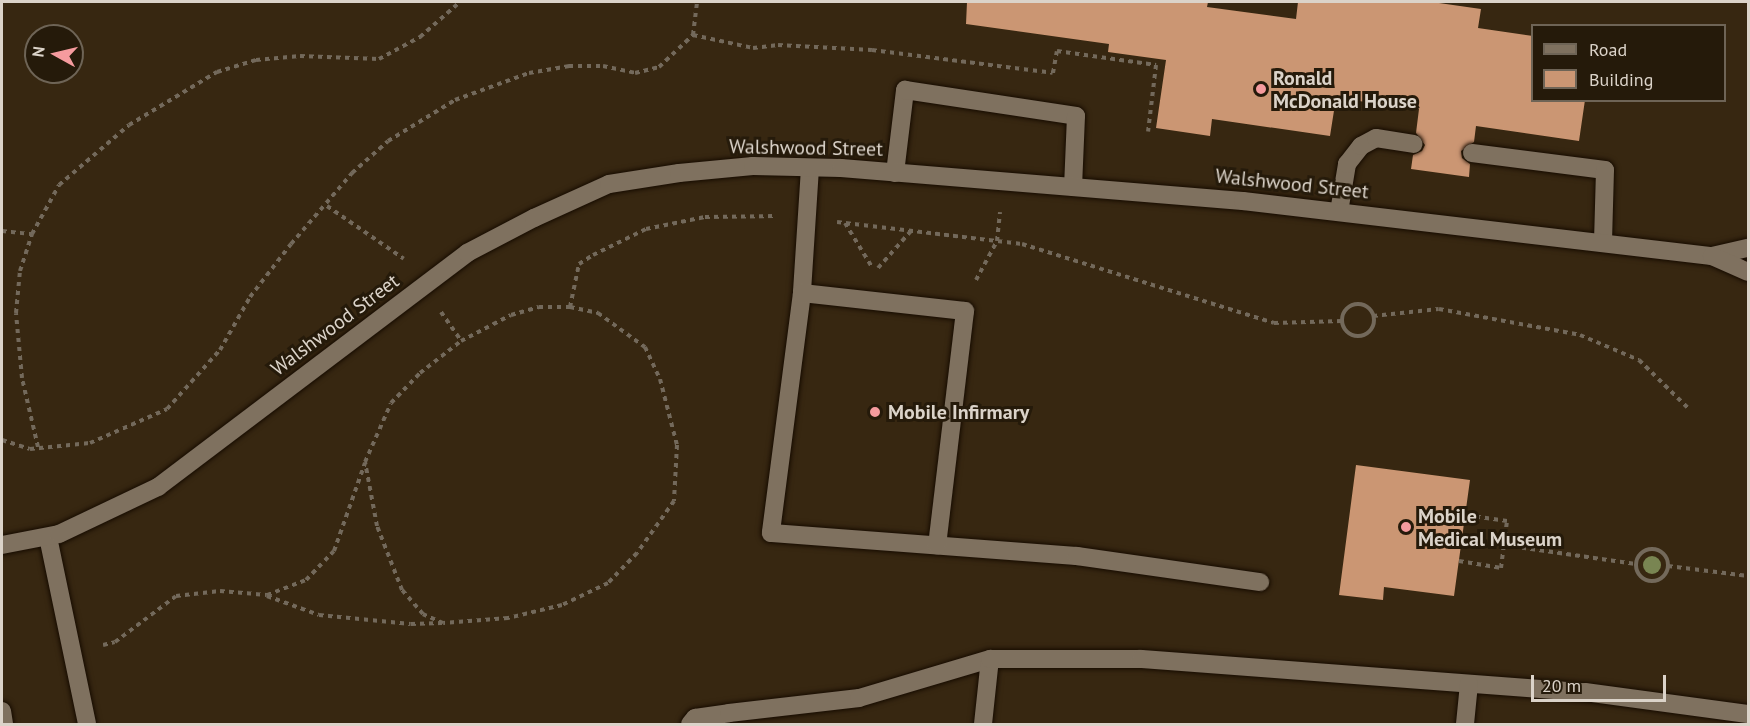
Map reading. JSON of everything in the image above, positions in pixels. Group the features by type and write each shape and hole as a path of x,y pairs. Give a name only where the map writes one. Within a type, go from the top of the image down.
{"street":[{"path":"895,173 905,90 1076,116 1073,187"},
{"path":"1339,212 1347,164 1361,146 1376,138 1414,144"},
{"path":"1472,153 1605,170 1604,242"},
{"name":"Walshwood Street","path":"2,545 48,537 158,487 467,254 534,218 609,184 753,166 895,173 1339,212 1604,242 1712,256 1749,272"},
{"path":"810,168 802,293 771,533 1077,556 1260,582"},
{"name":"Walshwood Street","path":"1712,256 1749,248"},
{"path":"802,293 965,311 937,545"},
{"path":"48,537 87,724"},
{"path":"983,724 990,659"},
{"path":"690,724 695,718 859,698 990,659 1141,659 1585,692 1749,714"},
{"path":"1465,724 1469,684"},
{"path":"2,711 4,724"}],"path":[{"path":"38,447 22,378 16,313 21,271 32,234 59,185 86,159 129,125 218,72 256,60 300,56 379,59 420,36 460,2"},
{"path":"2,440 30,449 90,443 167,409 220,350 250,297 291,244 352,173 387,141 455,100 529,73 568,66 603,66 635,73 659,67 693,35 697,2"},
{"path":"693,35 753,48 778,45 872,50 1053,73 1057,51 1156,65 1148,132"},
{"path":"570,307 579,264 646,229 705,217 806,219 1022,244 1274,323 1342,321"},
{"path":"845,223 875,272 912,230"},
{"path":"2,231 32,234"},
{"path":"1353,305 1368,307 1373,316 1372,326 1361,335 1350,334 1342,321 1345,311 1353,305"},
{"path":"93,647 115,642 176,596 220,591 267,595 319,615 411,624 508,618 562,605 608,583 637,553 674,501 677,445 660,380 645,347 598,313 570,307 539,308 511,315 448,348 391,403 365,462 334,551 306,580 267,595"},
{"path":"1373,316 1439,309 1581,335 1639,360 1689,410"},
{"path":"365,462 376,526 402,590 423,614 442,623"},
{"path":"1459,561 1501,568 1507,521 1465,515"},
{"path":"1462,539 1636,564"},
{"path":"1656,550 1665,555 1668,566 1665,576 1651,582 1638,574 1636,564 1645,551 1656,550"},
{"path":"1668,566 1749,576"}],"shaded area":[{"name":"Mobile Infirmary","path":"2,2 1748,2 1748,724 2,724"}],"building":[{"name":"Ronald McDonald House","path":"967,2 1208,2 1207,7 1296,19 1298,2 1432,2 1481,9 1478,28 1531,36 1531,102 1585,102 1579,141 1476,126 1474,142 1461,151 1462,158 1470,164 1469,177 1411,169 1413,155 1422,151 1425,145 1416,133 1419,109 1336,98 1330,136 1212,119 1210,136 1156,128 1166,60 1108,52 1109,44 966,24"},
{"name":"Mobile Medical Museum","path":"1356,465 1470,480 1454,596 1384,587 1383,600 1339,595"}],"place":[{"name":"Ronald McDonald House","path":"1261,89"},
{"name":"Mobile Infirmary","path":"875,412"},
{"name":"Mobile Medical Museum","path":"1406,527"}]}
